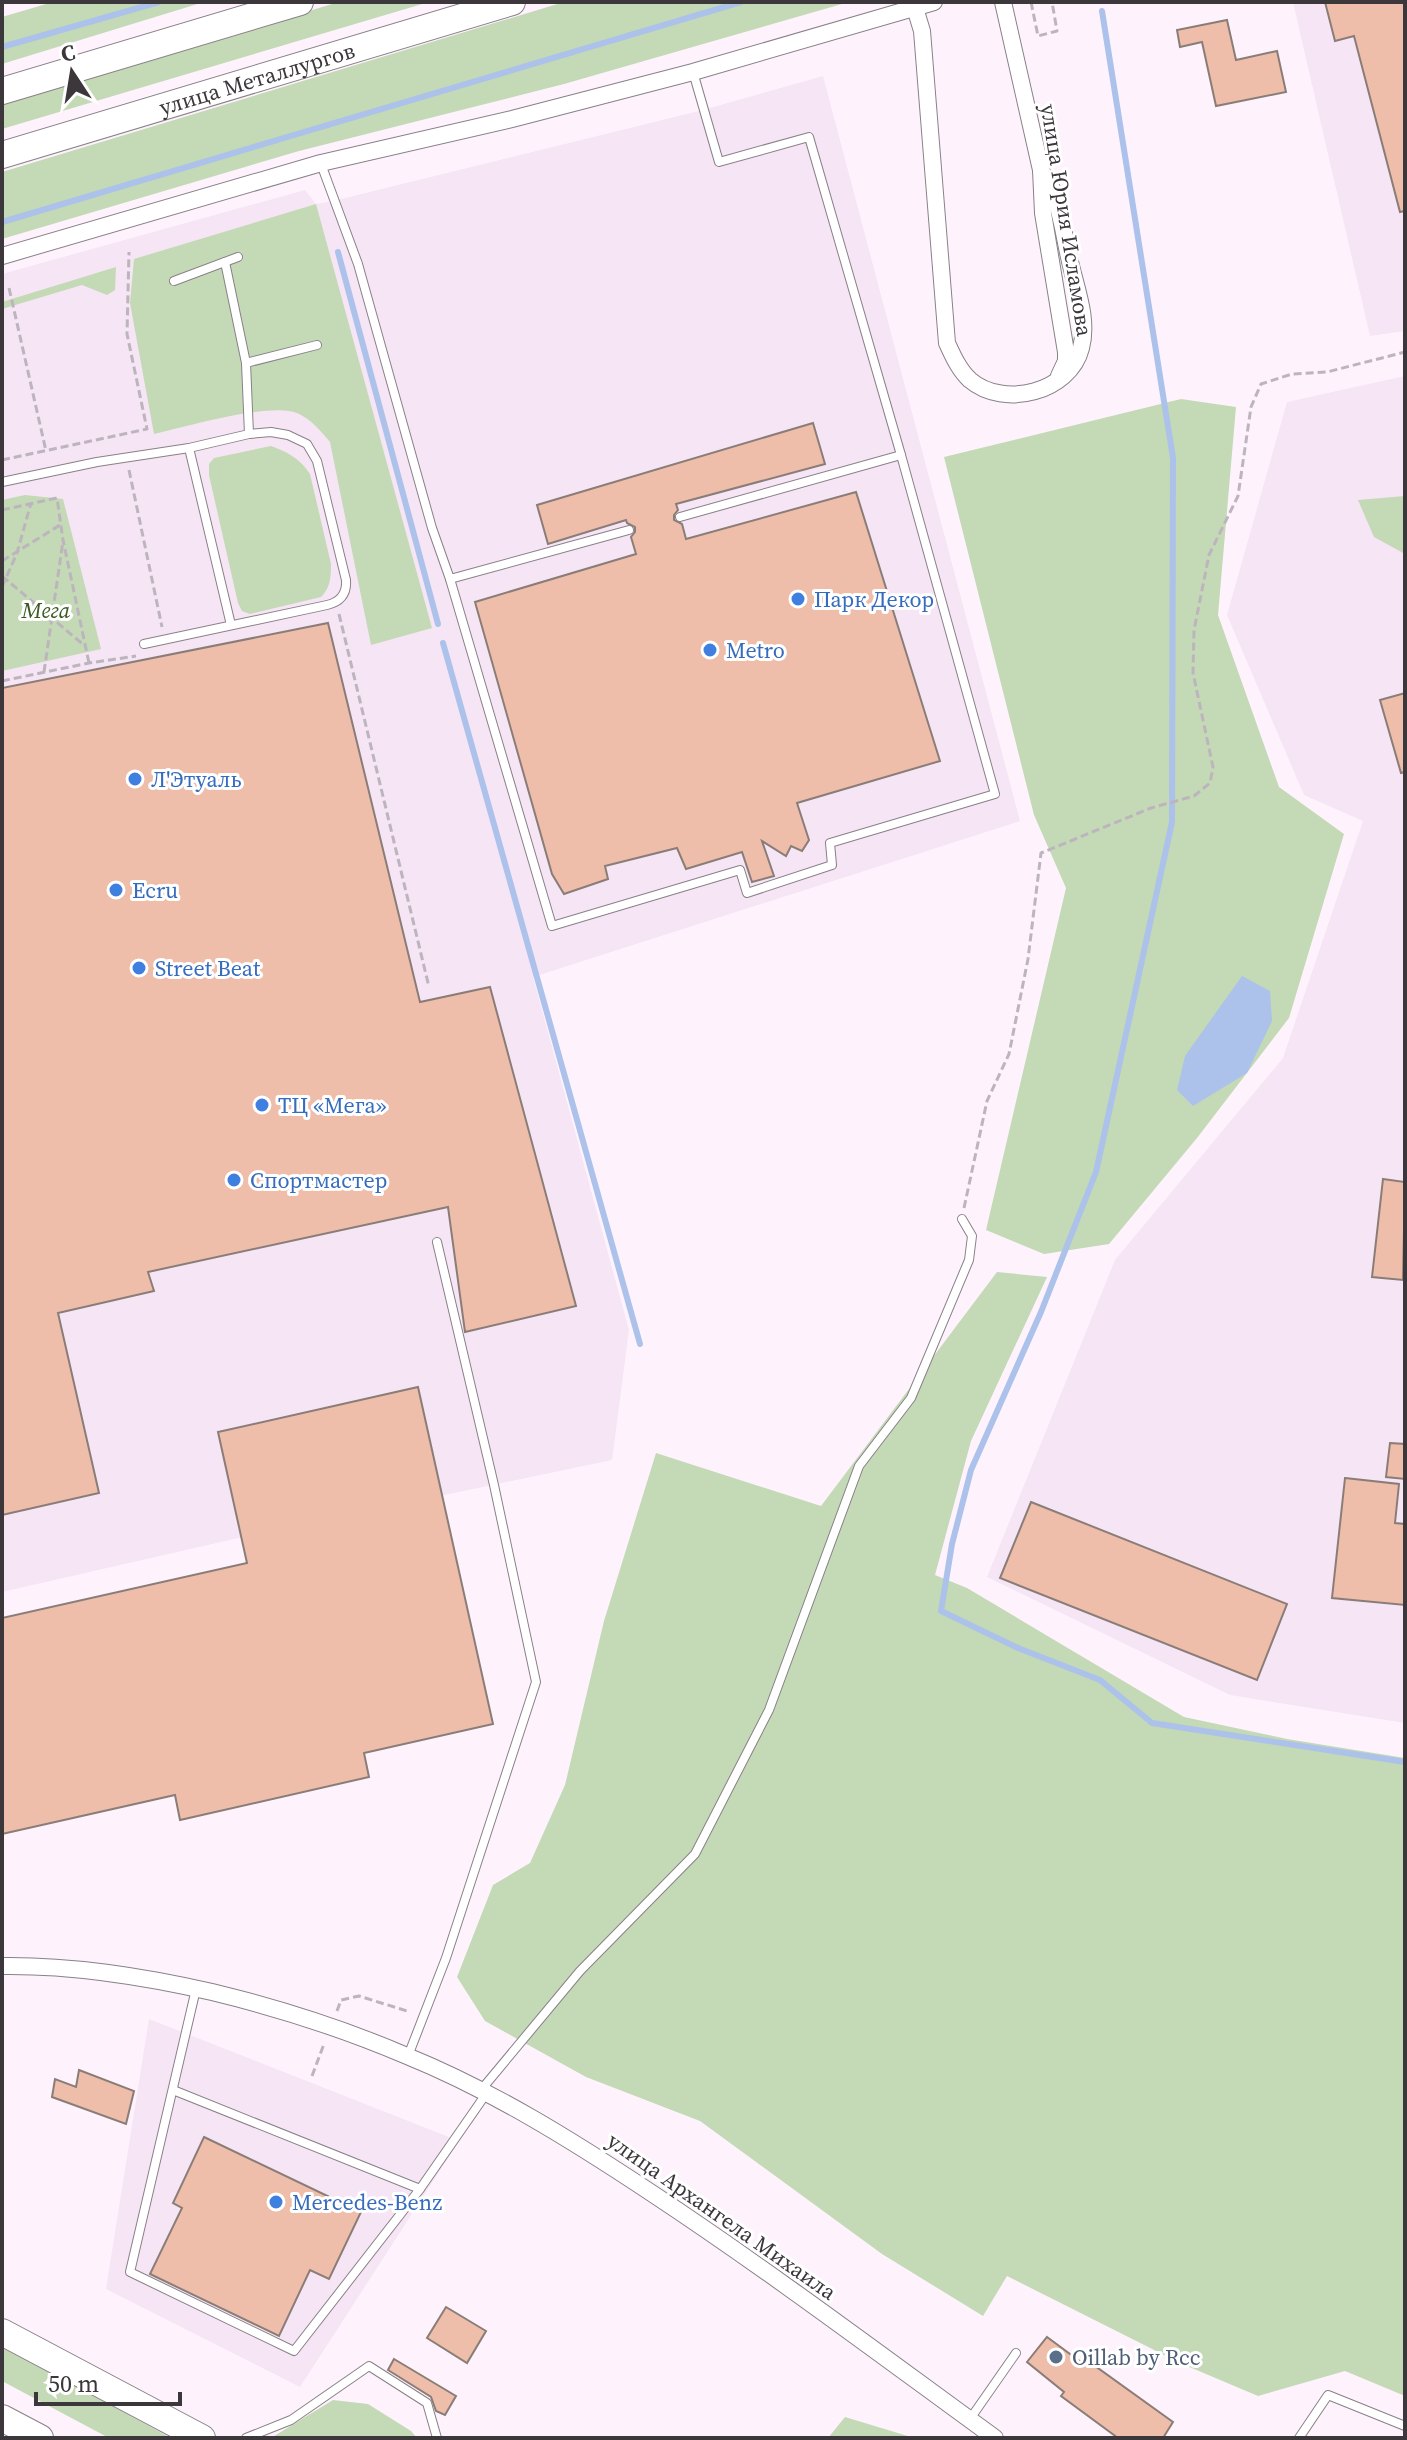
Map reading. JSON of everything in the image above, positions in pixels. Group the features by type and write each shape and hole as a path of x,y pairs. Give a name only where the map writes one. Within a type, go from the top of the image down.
{"main road":[{"path":"2,91 300,2"},
{"name":"улица Металлургов","path":"2,155 512,2"},
{"path":"2,2332 202,2438"},
{"path":"2,2418 40,2438"}],"street":[{"path":"2,256 321,163 512,119 693,72 934,2"},
{"name":"улица Юрия Исламова","path":"1003,2 1041,170 1043,213 1066,352 1064,370 1051,384"},
{"path":"915,8 922,31 947,343 971,381 995,392 1016,395 1051,384 1070,370 1081,348 1083,328 1059,210 1041,170"},
{"name":"улица Архангела Михаила","path":"2,1966 92,1970 196,1989 268,2006 408,2056 483,2092 577,2144 701,2226 995,2438"}],"lane":[{"path":"321,163 358,264 428,517 450,579 552,926 740,870 747,893 832,865 830,843 995,794 809,137 719,162 693,72"},
{"path":"174,281 238,257"},
{"path":"225,262 246,363 249,434"},
{"path":"246,363 317,345"},
{"path":"2,482 249,434 271,432 288,435 307,444 317,461 347,585 343,595 332,604 144,644"},
{"path":"189,448 231,625"},
{"path":"680,517 901,455"},
{"path":"450,579 629,530"},
{"path":"196,1989 130,2272 294,2351 420,2189 483,2092 580,1971 695,1854 769,1710 859,1466 911,1398 969,1260 972,1236 962,1219"},
{"path":"408,2056 446,1958 536,1682 437,1242"},
{"path":"173,2090 420,2189"},
{"path":"970,2420 1016,2353"},
{"path":"246,2438 291,2420 369,2366 427,2403 437,2438"},
{"path":"1313,2438 1301,2436 1328,2395 1405,2426"}],"path":[{"path":"1031,2 1038,36 1057,31 1052,2"},
{"path":"2,460 147,429 127,334 129,252"},
{"path":"9,288 46,451"},
{"path":"962,1219 987,1101 1009,1054 1028,959 1041,853 1151,808 1194,796 1210,783 1213,767 1193,673 1194,630 1209,555 1238,496 1251,407 1261,384 1292,374 1327,372 1405,352"},
{"path":"126,457 165,639"},
{"path":"2,510 57,498 89,663"},
{"path":"2,587 17,553 31,503"},
{"path":"2,561 61,525"},
{"path":"44,672 63,540"},
{"path":"4,578 86,647"},
{"path":"340,614 429,987"},
{"path":"2,681 89,663 137,656 138,660"}],"shaded area":[{"path":"1293,2 1405,2 1405,331 1370,336"},
{"name":"Мега","path":"823,76 1020,821 533,977 629,1330 612,1460 234,1539 2,1592 2,274 305,190 316,204 333,201 703,110"},
{"path":"1405,376 1405,1723 1230,1695 987,1577 1115,1260 1283,1058 1363,821 1304,795 1227,615 1287,402"},
{"path":"149,2019 459,2141 300,2387 106,2289"}],"green space":[{"path":"53,2 204,2 2,64 2,17"},
{"path":"339,2 429,2 2,129 2,102"},
{"path":"564,2 849,2 564,84 299,151 2,239 2,172"},
{"path":"316,204 432,628 371,645 330,442 307,419 284,410 248,413 154,434 130,303 134,259"},
{"path":"116,267 115,290 107,295 82,285 2,309 2,302"},
{"path":"1181,399 1236,407 1218,615 1279,787 1344,834 1289,1018 1197,1138 1109,1244 1044,1254 986,1230 1066,888 1034,815 944,457"},
{"path":"271,446 293,457 310,474 331,564 330,578 321,597 250,614 242,611 238,603 209,464 214,458"},
{"name":"Мега","path":"25,495 63,499 101,649 2,671 2,500"},
{"path":"1405,496 1405,554 1374,537 1358,500"},
{"path":"997,1272 1047,1277 971,1441 935,1575 967,1588 1184,1717 1287,1739 1405,1758 1405,2396 1345,2371 1258,2396 1180,2363 1007,2276 983,2316 882,2254 700,2121 586,2077 485,2021 457,1977 493,1885 530,1863 565,1785 604,1621 656,1453 821,1506"},
{"path":"2,2346 171,2438 109,2438 2,2381"},
{"path":"333,2400 368,2404 417,2438 271,2438"},
{"path":"845,2417 911,2437 828,2438"}],"water":[{"path":"1242,976 1270,991 1272,1021 1247,1073 1193,1106 1177,1090 1185,1056"}],"building":[{"path":"1325,2 1405,2 1405,211 1400,212 1354,36 1335,41"},
{"path":"1227,20 1236,60 1277,51 1286,92 1216,106 1202,42 1180,47 1177,30"},
{"path":"813,423 825,464 676,504 678,510 674,520 682,524 686,539 856,492 940,761 797,803 809,840 802,851 791,846 786,856 762,841 774,876 752,882 742,852 686,869 677,848 605,866 608,879 564,894 552,874 475,602 636,554 631,537 635,527 626,520 548,544 537,505"},
{"name":"ТЦ «Мега»","path":"328,623 420,1002 490,987 576,1306 465,1332 448,1207 148,1272 154,1291 58,1313 99,1493 2,1515 2,688"},
{"path":"1405,693 1405,772 1401,773 1380,700"},
{"path":"1383,1179 1405,1182 1403,1280 1372,1277"},
{"path":"418,1387 493,1724 364,1753 369,1777 180,1820 175,1795 2,1834 2,1618 247,1563 218,1432"},
{"path":"1390,1443 1405,1444 1405,1479 1386,1477"},
{"path":"1345,1478 1399,1484 1395,1523 1405,1524 1405,1605 1332,1598"},
{"path":"1031,1502 1287,1604 1257,1680 1000,1578"},
{"path":"79,2070 134,2091 126,2124 52,2097 55,2079 76,2087"},
{"path":"204,2137 361,2212 329,2279 310,2270 279,2336 150,2274 182,2208 173,2203"},
{"path":"446,2307 486,2331 467,2363 427,2338"},
{"path":"1047,2337 1085,2365 1088,2361 1173,2422 1163,2438 1118,2438 1061,2396 1064,2392 1027,2362"},
{"path":"394,2359 456,2396 445,2415 436,2411 431,2397 388,2370"}],"waterway":[{"path":"2,47 159,2"},
{"path":"2,222 741,2"},
{"path":"1102,11 1173,458 1172,822 1096,1172 1041,1312 971,1470 952,1544 941,1611 1018,1648 1100,1680 1152,1723 1405,1762"},
{"path":"338,252 438,624"},
{"path":"443,643 640,1344"}],"place":[{"name":"Парк Декор","path":"798,599"},
{"name":"Metro","path":"710,650"},
{"name":"Л'Этуаль","path":"135,779"},
{"name":"Ecru","path":"116,890"},
{"name":"Street Beat","path":"139,968"},
{"name":"ТЦ «Мега»","path":"262,1105"},
{"name":"Спортмастер","path":"234,1180"},
{"name":"Mercedes-Benz","path":"276,2202"},
{"name":"Oillab by Rcc","path":"1056,2357"}]}
